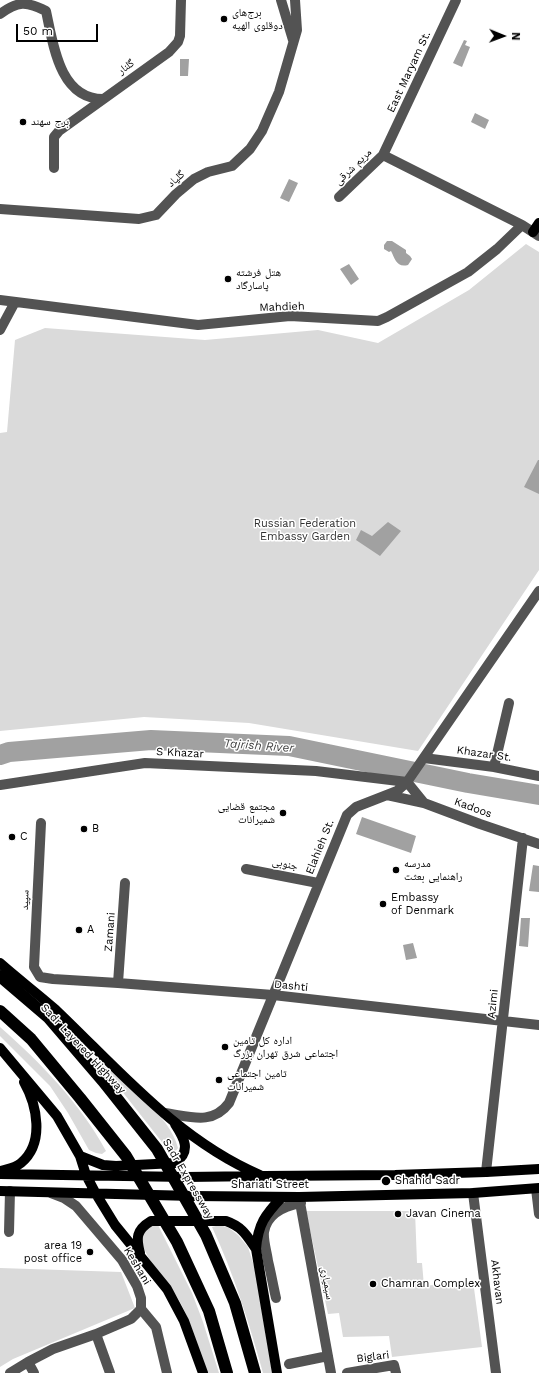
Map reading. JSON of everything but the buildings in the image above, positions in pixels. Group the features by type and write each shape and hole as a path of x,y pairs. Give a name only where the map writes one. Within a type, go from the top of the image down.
{"highway":[{"name":"Sadr Expressway","path":"0,976 49,1018 103,1081 157,1149 206,1235 235,1303 255,1373"},
{"name":"Sadr Layered Highway","path":"0,986 44,1023 101,1083 154,1151 203,1237 232,1304 252,1373"},
{"path":"0,1011 32,1039 126,1156 177,1242 209,1311 227,1373"},
{"path":"0,1020 33,1050 78,1100 122,1156 205,1312 223,1373"}],"main road":[{"path":"536,234 539,222"},
{"path":"0,963 55,1010 117,1071 173,1121 238,1165 264,1176"},
{"path":"0,1048 57,1116 80,1156 86,1175 96,1194 115,1225 167,1289 184,1321 203,1373"},
{"path":"0,1172 21,1163 28,1154 34,1142 37,1127 35,1109 28,1090 13,1062"},
{"path":"80,1156 103,1165 116,1166 175,1162 181,1158 186,1147 183,1138 173,1121"},
{"name":"Shariati Street","path":"0,1172 86,1175 264,1176 539,1170"},
{"path":"35,1191 36,1174"},
{"name":"Shariati Street","path":"5,1191 282,1197 300,1200 537,1189"},
{"path":"277,1373 256,1249 257,1234 262,1220 282,1197"},
{"path":"140,1256 137,1242 138,1233 143,1226 151,1221 226,1221 236,1224 242,1229 256,1249"}],"street":[{"name":"گلنار","path":"54,168 54,137 59,131 175,47 180,36 181,0"},
{"path":"281,0 294,42"},
{"name":"گلپاد","path":"0,208 139,219 156,215 176,194 194,179 208,172 232,166 250,149 262,131 279,92 297,30 295,0"},
{"name":"East Maryam St.","path":"383,155 456,0"},
{"path":"0,14 9,7 20,3 33,5 46,11 56,57 64,75 80,92 87,97 103,99"},
{"path":"383,155 522,225 536,234"},
{"name":"مریم شرقی","path":"339,197 383,155"},
{"name":"Mahdieh","path":"0,300 198,325 290,316 378,321 387,318 468,272 497,249 522,225"},
{"path":"0,330 15,302"},
{"name":"Elahieh St.","path":"164,1113 201,1118 217,1115 224,1110 229,1102 347,815 356,807 397,791 408,782 539,591"},
{"path":"494,766 509,703"},
{"name":"Khazar St.","path":"425,759 494,766 539,776"},
{"name":"S Khazar","path":"0,785 145,763 316,771 408,782"},
{"path":"408,782 424,803"},
{"name":"Kadoos","path":"387,795 424,803 539,844"},
{"name":"سپید","path":"40,977 34,967 41,823"},
{"name":"Azimi","path":"486,1172 523,838"},
{"name":"جنوبی","path":"246,869 318,883"},
{"name":"Zamani","path":"118,983 125,883"},
{"name":"Dashti","path":"40,977 273,996 539,1025"},
{"path":"537,1189 539,1214"},
{"path":"5,1191 9,1232"},
{"name":"Keshani","path":"47,1191 64,1198 76,1206 122,1260 137,1286 141,1298 141,1309"},
{"name":"Akhavan","path":"473,1193 496,1373"},
{"path":"276,1298 264,1233 268,1222 276,1212 300,1200"},
{"name":"سیمیاری","path":"300,1200 331,1373"},
{"path":"10,1373 28,1362 53,1350 131,1319 141,1309 156,1327 167,1373"},
{"path":"96,1334 110,1373"},
{"path":"289,1364 328,1356"},
{"path":"28,1362 34,1373"},
{"name":"Biglari","path":"347,1373 394,1364 396,1373"}],"green space":[{"name":"Russian Federation Embassy Garden","path":"526,244 539,252 539,570 418,751 249,723 144,717 0,731 0,433 7,432 15,340 45,328 205,340 318,330 378,343 469,290"},
{"path":"0,1027 59,1084 96,1133 106,1151 102,1154 89,1150 68,1113 50,1086 0,1036"},
{"path":"99,1062 145,1100 156,1112 166,1124 173,1136 178,1148 175,1152 169,1151"},
{"name":"Chamran Complex","path":"306,1211 415,1211 417,1263 422,1263 424,1286 473,1281 482,1347 392,1357 389,1336 343,1337 339,1313 328,1314"},
{"path":"157,1223 192,1293 219,1373 207,1373 193,1330 184,1309 173,1291 153,1265 142,1243 142,1234 148,1228"},
{"path":"220,1225 229,1228 238,1235 248,1247 255,1269 272,1373 263,1373 240,1299 212,1227"},
{"path":"0,1268 121,1272 135,1308 13,1359 0,1367"}],"shaded area":[{"path":"464,40 467,41 465,45 470,47 462,67 453,63"},
{"path":"180,59 189,59 188,76 180,76"},
{"path":"475,113 489,120 485,129 471,122"},
{"path":"289,179 298,183 289,202 280,198"},
{"path":"387,241 392,241 406,250 406,253 412,259 408,265 404,266 399,264 395,260 391,251 389,252 384,249 384,245"},
{"path":"349,264 359,279 351,285 340,269"},
{"path":"539,460 539,494 524,487"},
{"path":"388,522 401,531 380,556 356,540 361,530 372,536"},
{"path":"362,817 416,836 411,853 356,834"},
{"path":"533,865 539,866 539,892 529,891"},
{"path":"521,918 530,918 528,947 519,946"},
{"path":"413,943 417,958 406,960 403,945"}],"waterway":[{"name":"Tajrish River","path":"0,755 9,752 151,740 289,746 468,783 539,795"}],"place":[{"name":"برج‌های دوقلوی الهیه","path":"224,19"},
{"name":"برج سهند","path":"23,122"},
{"name":"هتل فرشته پاسارگاد","path":"228,279"},
{"name":"مجتمع قضایی شمیرانات","path":"283,813"},
{"name":"B","path":"84,829"},
{"name":"C","path":"12,837"},
{"name":"مدرسه راهنمایی بعثت","path":"396,870"},
{"name":"Embassy of Denmark","path":"383,904"},
{"name":"A","path":"79,930"},
{"name":"اداره کل تامین اجتماعی شرق تهران بزرگ","path":"225,1047"},
{"name":"تامین اجتماعی شمیرانات","path":"219,1080"},
{"name":"Shahid Sadr","path":"386,1181"},
{"name":"Javan Cinema","path":"398,1214"},
{"name":"area 19 post office","path":"90,1252"},
{"name":"Chamran Complex","path":"373,1284"}]}
